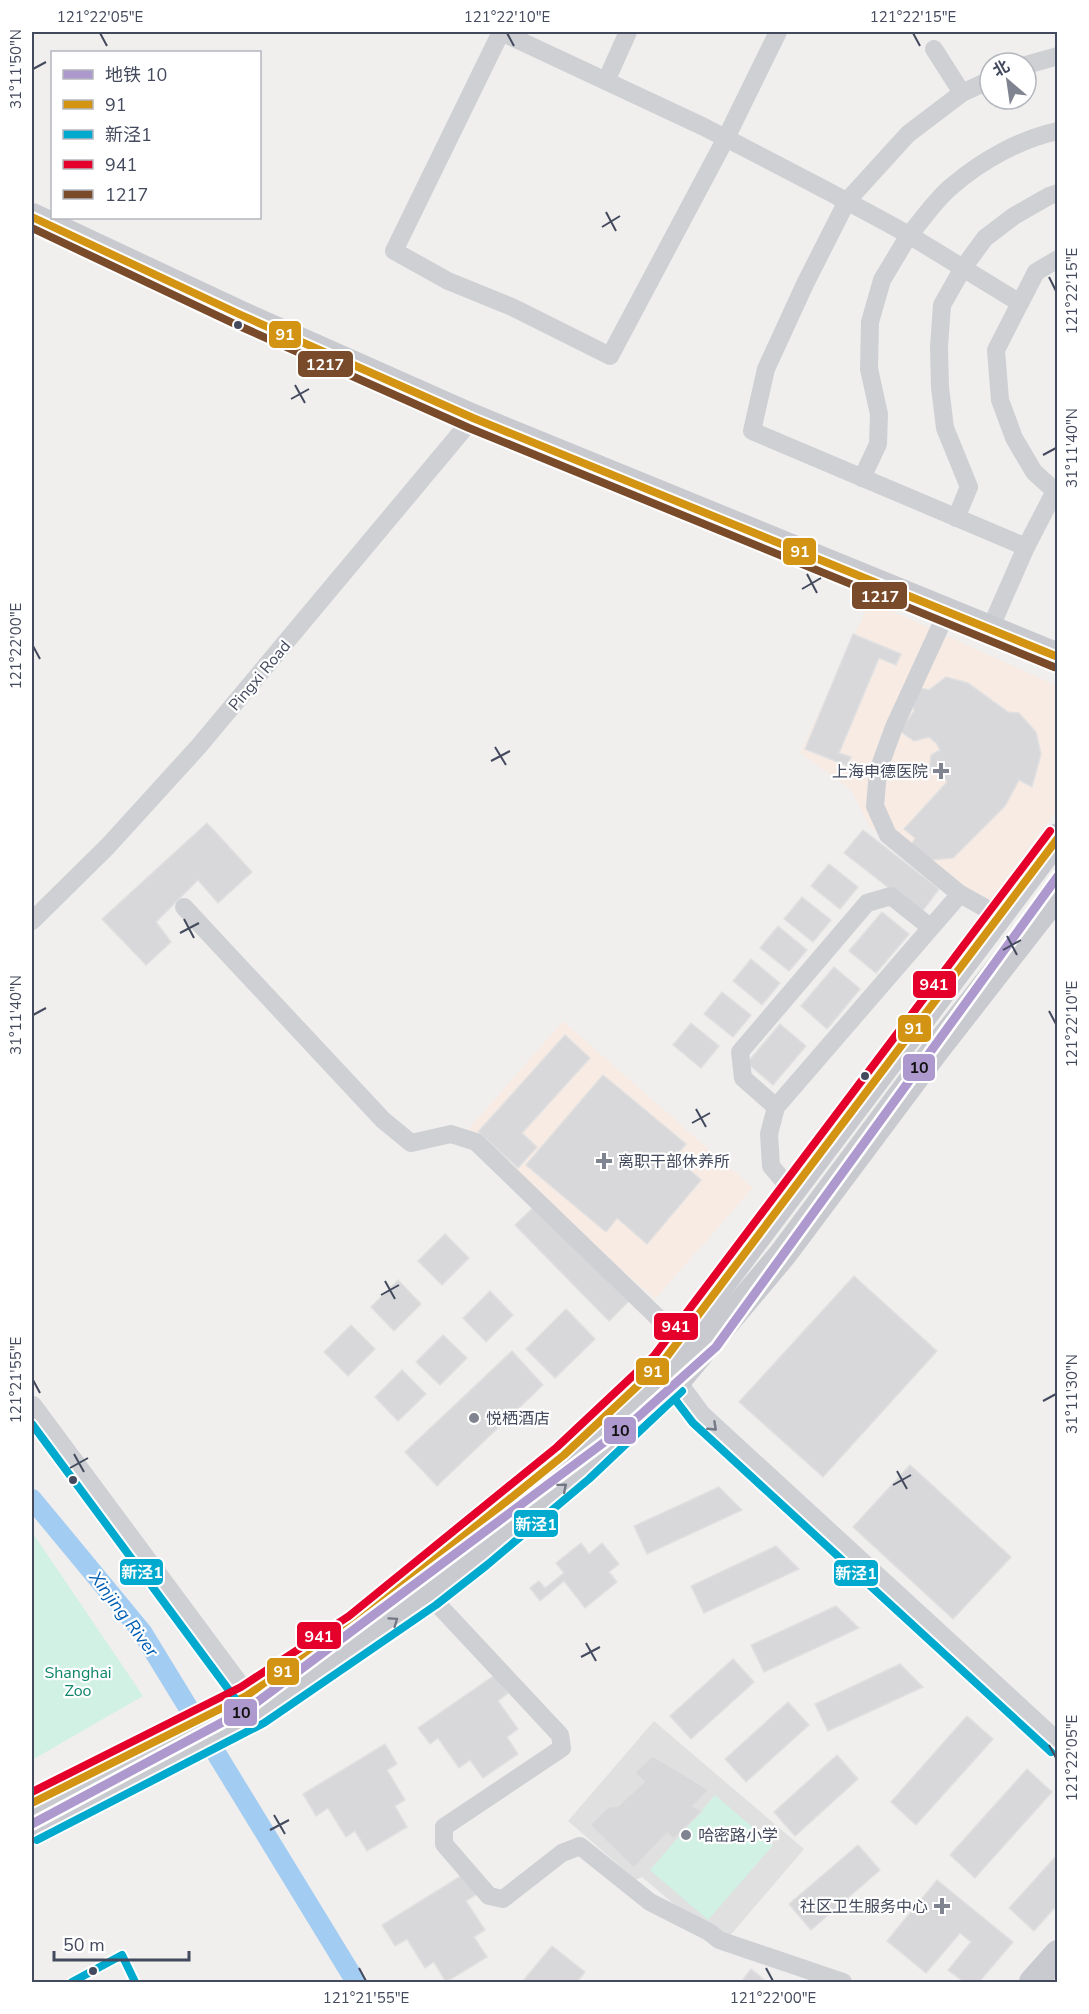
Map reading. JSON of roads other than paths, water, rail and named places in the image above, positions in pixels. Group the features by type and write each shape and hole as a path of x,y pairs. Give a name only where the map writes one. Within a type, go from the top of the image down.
{"main road":[{"path":"32,217 241,315 473,418 1058,657"},
{"path":"253,1705 669,1373 680,1339 1058,837"},
{"path":"32,1831 170,1747 253,1705 430,1596 582,1471 669,1373 783,1254 934,1052 1058,893"},
{"path":"32,1803 170,1747"},
{"path":"1033,1983 1058,1954"}],"street":[{"path":"778,32 726,138 610,356 512,307 448,280 394,251 500,32 726,138 847,201 909,235 1020,303"},
{"path":"606,81 628,32"},
{"path":"934,49 962,93"},
{"path":"1038,62 1058,56"},
{"path":"978,86 962,93 908,134 847,201 766,369 752,431 1026,548"},
{"path":"862,478 878,444 879,414 869,369 870,322 882,280 909,235 951,187 999,153 1047,133 1058,131"},
{"path":"956,518 969,487 945,428 939,387 942,305 963,268 985,238 1014,216 1058,193"},
{"path":"990,629 1026,548 1055,491 1034,472 1014,438 1000,400 996,350 1036,272 1058,259"},
{"name":"Pingxi Road","path":"32,921 108,846 199,746 473,418"},
{"path":"947,612 894,727 878,771 875,806 888,835 960,894 998,915"},
{"path":"791,1190 771,1166 769,1134 776,1107 960,894"},
{"path":"776,1107 743,1078 740,1052 867,903 891,896 930,927"},
{"path":"184,907 383,1120 411,1143 451,1134 476,1142 680,1339"},
{"path":"669,1373 709,1423 1058,1744"},
{"path":"32,1407 253,1705"},
{"path":"430,1596 560,1735 562,1748 444,1827 444,1844 489,1896 503,1899 562,1853 580,1846 650,1902 709,1932 719,1941 843,1983"}],"waterway":[{"name":"Xinjing River","path":"32,1499 142,1632 356,1982"}],"metro line":[{"name":"10","path":"32,1824 249,1708 638,1417 716,1347 1058,876"}],"place":[{"name":"上海申德医院","path":"941,771"},
{"name":"离职干部休养所","path":"604,1161"},
{"name":"悦栖酒店","path":"474,1418"},
{"name":"哈密路小学","path":"686,1835"},
{"name":"社区卫生服务中心","path":"942,1906"}],"park label":[{"name":"Shanghai Zoo","path":"78,1681"}]}
